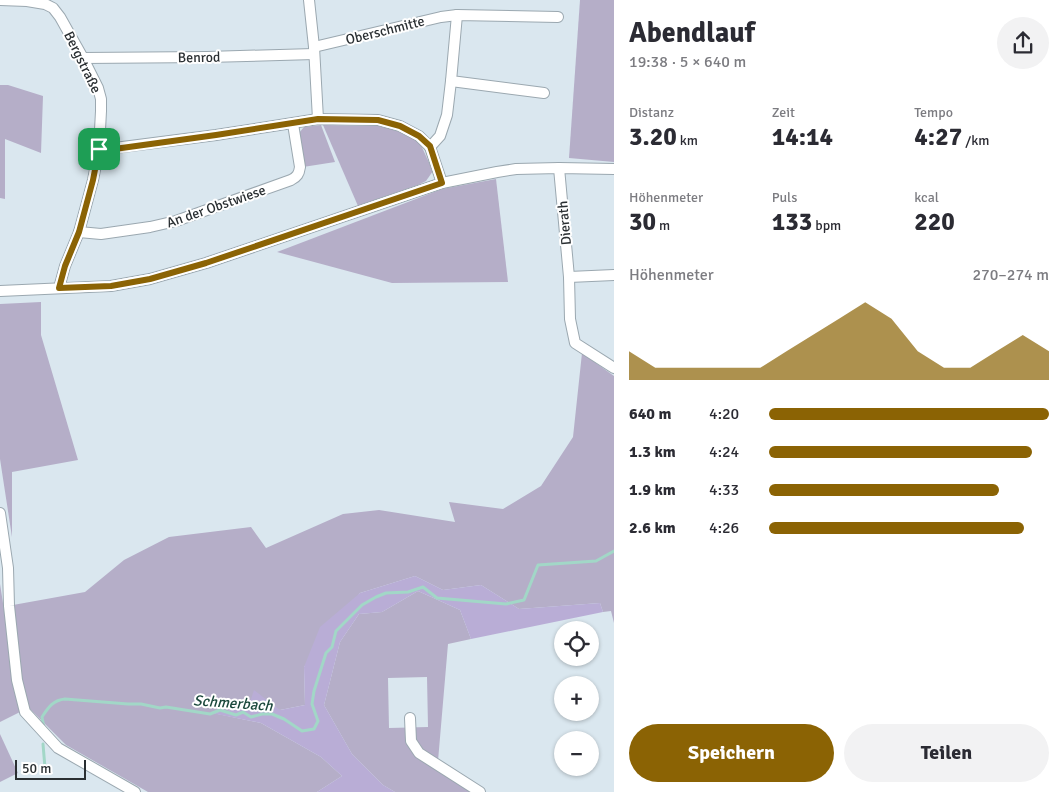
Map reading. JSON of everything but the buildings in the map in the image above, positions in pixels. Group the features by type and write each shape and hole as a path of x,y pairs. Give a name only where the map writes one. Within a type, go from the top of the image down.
{"street":[{"name":"Bergstraße","path":"0,0 56,4 60,17 98,88 101,99 99,149 93,180 79,232 65,266 59,288"},
{"path":"309,0 318,119"},
{"path":"430,146 440,136 447,115 456,15"},
{"name":"Oberschmitte","path":"314,51 441,17 456,15 558,17"},
{"name":"Benrod","path":"83,58 207,57 314,51"},
{"path":"451,81 544,93"},
{"path":"99,149 107,150 318,119 378,120 400,126 419,136 430,146 442,183"},
{"name":"An der Obstwiese","path":"79,232 101,234 176,221 295,178 299,173 300,167 293,124"},
{"name":"Dierath","path":"559,168 569,277 570,319 575,343 614,368"},
{"path":"0,291 111,286 150,279 206,263 442,183 516,169 614,169"},
{"path":"569,277 614,275"},
{"path":"0,513 8,568 9,606 17,680 24,712 58,748 135,792"},
{"path":"410,718 411,741 419,753 480,792"}],"shaded area":[{"path":"580,0 614,0 614,162 569,158"},
{"path":"0,85 8,85 43,96 41,153 5,139 5,199 0,198"},
{"path":"321,125 335,162 303,167 299,133 304,127"},
{"path":"323,125 380,126 398,131 419,141 433,171 426,181 418,185 358,206"},
{"path":"496,179 508,282 392,283 277,252 442,189"},
{"path":"41,302 41,335 78,460 12,472 12,537 0,459 0,304"},
{"path":"582,353 614,376 614,623 611,611 603,612 600,603 519,609 481,585 443,590 415,576 360,593 304,667 305,705 280,710 248,708 213,713 261,723 321,757 342,776 317,792 148,792 66,745 28,707 22,689 13,605 85,592 124,560 169,537 251,527 266,548 343,514 379,510 455,522 449,502 503,509 541,486 573,437"},
{"path":"415,576 443,590 481,585 519,609 600,603 603,612 471,639 460,610 418,591 382,612 359,614 340,642 324,705 352,754 383,785 395,792 317,792 342,776 321,757 261,723 211,713 248,708 254,690 280,710 305,705 304,667 320,627 360,593"},
{"path":"0,584 20,712 0,722"},
{"path":"418,591 460,610 471,639 448,644 438,761 476,792 395,792 383,785 352,754 324,705 340,642 359,614 382,612","holes":["427,677 428,727 389,728 388,678"]},
{"path":"0,734 18,773 0,782"}],"waterway":[{"name":"Schmerbach","path":"44,728 42,717 46,711 54,703 65,699 141,704 210,714 220,710 236,715 243,712 251,717 272,714 284,719 302,731 314,729 318,721 312,704 314,691 326,653 332,647 336,631 362,605 386,593 408,592 423,587 437,598 506,604 524,600 538,565 596,561 614,551"},
{"name":"Schmerbach","path":"43,744 45,768"}],"route":[{"path":"318,119 378,120 400,126 419,136 430,146 442,183 206,263 150,279 111,286 59,288 65,266 79,232 99,149 107,150 318,119"}]}
